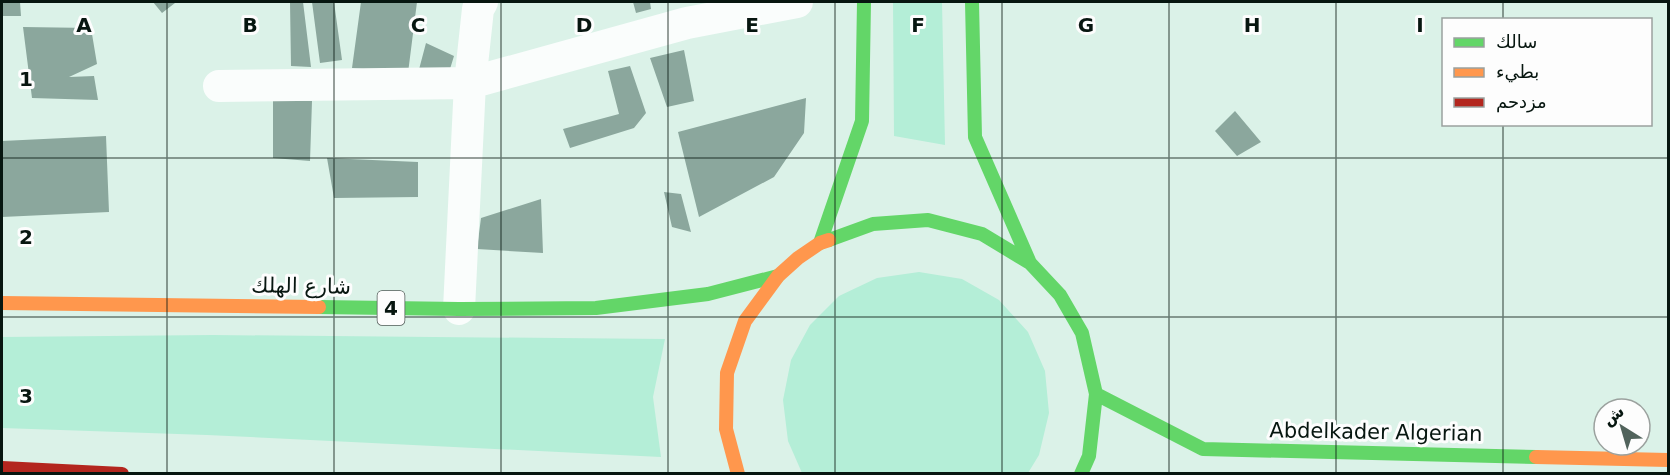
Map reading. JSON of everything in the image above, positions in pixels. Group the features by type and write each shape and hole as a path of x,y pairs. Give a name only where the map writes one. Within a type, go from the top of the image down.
{"main road":[{"path":"820,243 862,121 864,2"},
{"path":"972,2 975,137 1030,262"},
{"path":"738,474 726,429 728,373 745,321 777,276 820,243 873,224 928,220 982,234 1030,262 1060,295 1082,333 1096,394 1089,456 1082,474"},
{"name":"شارع الهلك","path":"2,303 459,309 596,308 708,294 777,276"},
{"name":"Abdelkader Algerian","path":"1096,394 1203,449 1668,460"},
{"path":"2,468 122,474"}],"street":[{"path":"459,309 470,83 478,9 482,2"},
{"path":"219,86 470,83 684,12 796,2"}],"green space":[{"path":"893,2 942,2 945,145 894,136"},
{"path":"919,272 962,279 999,300 1028,332 1045,371 1049,413 1039,455 1028,473 802,473 788,441 783,400 791,360 810,325 839,296 877,278"},
{"path":"213,335 665,339 653,397 661,457 207,435 2,428 2,337"}],"building":[{"path":"2,2 20,2 21,16 2,16"},
{"path":"153,2 174,2 175,3 162,13"},
{"path":"290,2 303,2 311,67 291,66"},
{"path":"312,2 334,2 342,60 320,63"},
{"path":"361,2 417,2 408,73 352,68"},
{"path":"633,2 650,2 651,9 636,13"},
{"path":"23,27 91,28 97,64 69,77 94,76 98,100 32,98"},
{"path":"426,43 454,56 450,69 417,77"},
{"path":"684,50 694,101 667,107 650,58"},
{"path":"630,66 646,113 634,128 570,148 563,129 619,114 608,71"},
{"path":"806,98 804,133 774,177 699,217 678,132"},
{"path":"273,100 312,101 310,161 273,158"},
{"path":"1235,111 1261,142 1237,156 1215,131"},
{"path":"106,136 109,212 2,217 2,141"},
{"path":"327,158 418,162 418,197 334,198"},
{"path":"664,192 681,194 691,232 672,227"},
{"path":"541,199 543,253 477,249 481,218"}],"traffic: fast":[{"path":"820,243 862,121 864,2"},
{"path":"972,2 975,137 1030,263"},
{"path":"829,240 873,224 928,220 982,234 1030,263 1060,295 1082,333 1096,394 1089,456 1081,474"},
{"path":"319,307 596,308 708,294 778,276"},
{"path":"1096,394 1203,449 1536,457"}],"traffic: slow":[{"path":"738,474 726,429 727,373 745,321 778,276 798,258 820,243 829,240"},
{"path":"2,303 319,307"},
{"path":"1536,457 1668,460"}],"traffic: jam":[{"path":"2,468 122,474"}]}
